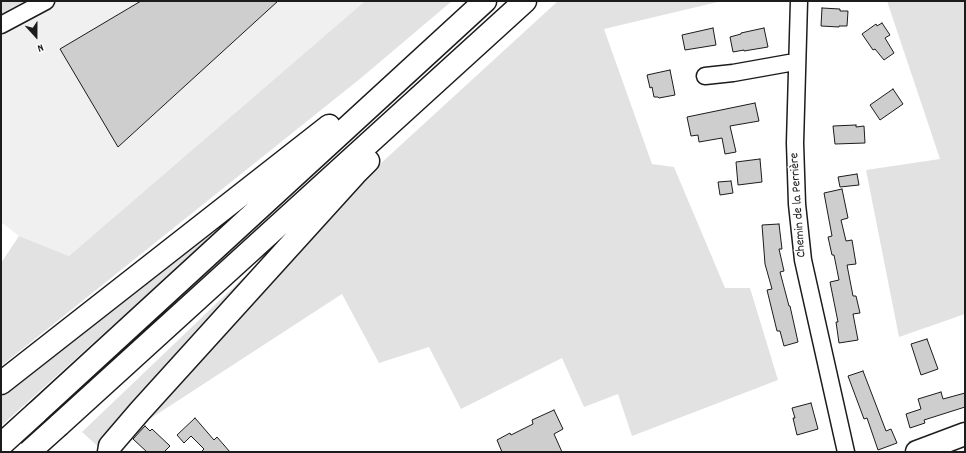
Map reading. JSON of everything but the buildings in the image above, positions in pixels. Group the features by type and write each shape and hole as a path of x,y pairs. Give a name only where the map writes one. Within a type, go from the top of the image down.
{"main road":[{"path":"1,445 485,1"},
{"path":"29,452 526,1"},
{"path":"109,452 110,446 145,405 355,174 458,76 475,46"},
{"path":"1,383 355,106 371,97 384,93"},
{"path":"1,431 40,452"},
{"path":"917,452 965,434"}],"street":[{"path":"1,25 46,1"},
{"name":"Chemin de la Perrière","path":"799,1 797,63 797,204 803,260 846,452"},
{"path":"704,76 797,63"}],"shaded area":[{"path":"1,1 31,1 1,17"},
{"path":"31,1 365,1 69,256 19,236 1,222 1,17"},
{"path":"365,1 452,1 361,78 1,366 1,263 19,236 69,256"},
{"path":"558,1 722,1 604,29 652,164 674,167 725,288 750,288 778,380 632,436 618,394 584,407 562,358 461,409 429,347 379,363 342,294 102,450 82,432 242,279 316,231 379,165"},
{"path":"887,1 965,1 965,314 899,337 866,170 940,159"},
{"path":"242,202 245,206 1,426 1,393"}]}
